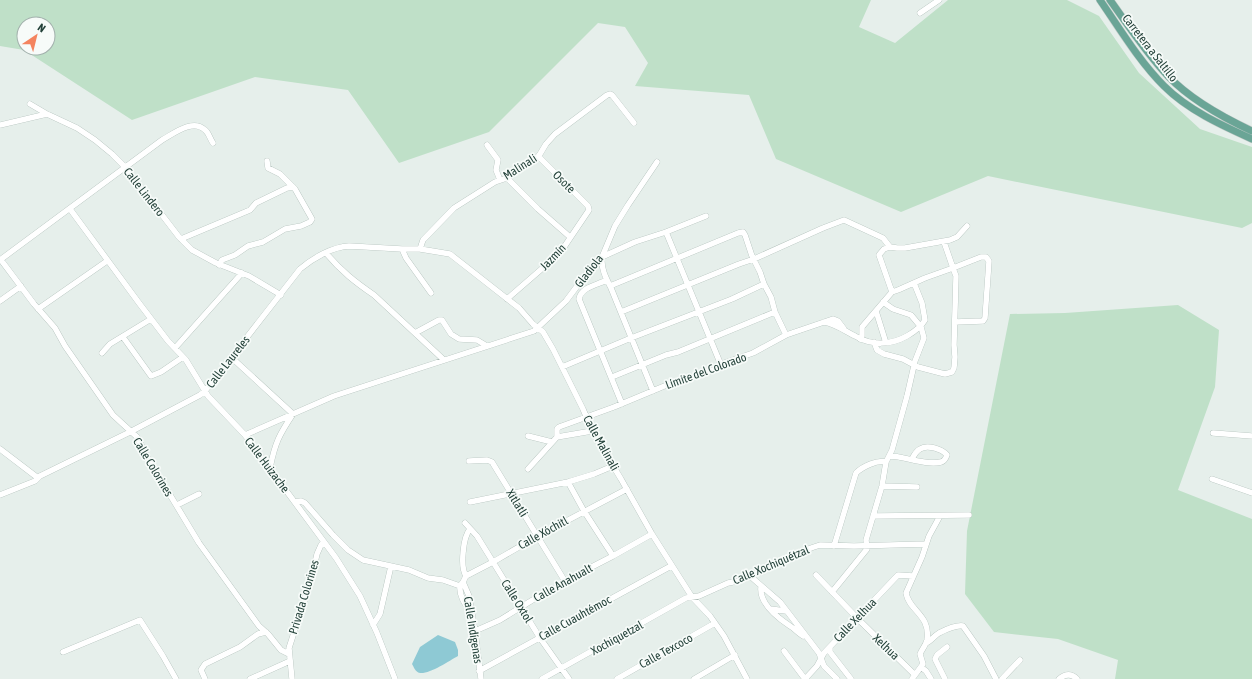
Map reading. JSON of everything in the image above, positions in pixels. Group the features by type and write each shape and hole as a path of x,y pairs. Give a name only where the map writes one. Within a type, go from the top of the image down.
{"main road":[{"name":"Carretera a Saltillo","path":"1100,0 1150,70 1169,90 1201,114 1252,140"},
{"name":"Carretera a Saltillo","path":"1110,0 1158,66 1177,85 1208,107 1252,131"}],"street":[{"path":"920,13 939,0"},
{"name":"Malinali","path":"420,249 423,240 450,211 490,184 504,179 539,157 546,144 555,134 608,94 612,96 634,123"},
{"name":"Calle Lindero","path":"30,104 77,128 112,154 126,168 181,239 196,252 219,265 242,273 281,295"},
{"path":"0,125 47,114"},
{"path":"0,260 162,140 180,130 196,125 208,133 212,143"},
{"path":"487,146 498,160 496,170 504,179 570,237"},
{"name":"Osote","path":"539,157 589,208"},
{"path":"219,265 222,260 248,246 263,242 285,230 301,226 311,221 311,216 293,187 280,174 268,168 267,162"},
{"name":"Gladiola","path":"538,328 566,301 595,262 602,257 615,226 657,162"},
{"path":"181,239 250,210 256,203 287,188 293,187"},
{"name":"Jazmín","path":"507,299 560,253 589,208"},
{"name":"Calle Huizache","path":"70,209 151,319 183,357 208,396 245,435 270,468 354,584 373,624 395,679"},
{"path":"653,391 603,271 602,257 635,242 666,232 706,216"},
{"path":"621,312 754,259 844,220 883,238 890,247"},
{"path":"892,292 879,255 884,249 890,247 906,248 944,242 954,239 967,226"},
{"path":"666,232 721,365"},
{"path":"579,296 586,288 608,283 742,232 746,235 754,259 786,336"},
{"path":"874,342 877,350 882,353 943,374 952,372 955,361 956,276 944,242"},
{"name":"Calle Laureles","path":"0,495 35,481 89,451 130,432 200,395 232,358 300,269 308,263 326,253 341,247 349,246 420,249"},
{"path":"402,249 406,258 431,293"},
{"name":"Calle Malinali","path":"420,249 450,254 519,308 546,336 592,431 652,534 692,598 715,623 735,655 747,679"},
{"path":"326,253 344,273 362,288 374,294 444,360"},
{"path":"914,283 922,303 925,320 920,327 900,339 886,343 860,339 862,336 862,327 892,292 925,278 981,257 986,257 988,259 985,318 983,320 955,322"},
{"name":"Calle Colorines","path":"0,260 38,309 55,328 65,346 113,415 137,437 157,474 199,543 259,626 281,650 289,654"},
{"path":"38,309 107,260"},
{"path":"175,348 242,273"},
{"path":"562,367 631,338 732,299 764,284"},
{"path":"0,302 21,286"},
{"path":"572,292 579,296"},
{"path":"579,296 580,302 622,404"},
{"path":"832,592 866,551 866,540 882,486 888,459 907,396 914,365 924,338 920,327 910,314 897,310 883,302"},
{"path":"876,311 886,343"},
{"path":"612,377 775,312"},
{"path":"102,353 110,344 151,319"},
{"name":"Límite del Colorado","path":"557,437 558,427 622,404 679,380 714,370 721,365 753,353 786,336 831,319 836,320 844,329 860,339"},
{"path":"415,332 439,320 442,320 451,334 459,339 477,340 486,346"},
{"path":"245,435 334,396 531,332 538,328"},
{"path":"123,337 151,376 161,372 183,357"},
{"path":"232,358 293,414"},
{"path":"270,468 274,447 279,434 293,414"},
{"path":"528,469 557,437 592,431"},
{"path":"1213,433 1252,436"},
{"path":"528,436 552,442"},
{"path":"834,546 856,473 864,468 888,459 912,459 923,462 941,462 947,455 939,450 925,447 918,450 912,459"},
{"path":"0,449 38,478"},
{"name":"Xitlatli","path":"469,460 487,460 492,462 566,584"},
{"path":"470,502 568,482 613,466"},
{"path":"1212,479 1252,493"},
{"path":"568,482 584,511 613,556"},
{"path":"882,486 917,487"},
{"name":"Calle Xóchitl","path":"466,576 627,489"},
{"path":"177,505 198,494"},
{"path":"295,502 305,502 333,535 348,550 360,558 373,563 409,570 428,578 462,584 466,576 462,569 463,556 470,529"},
{"path":"873,516 969,515"},
{"path":"931,679 922,665 920,654 926,643 928,630 926,624 906,594 922,557 931,530 940,516"},
{"name":"Calle Oxtol","path":"465,523 477,536 540,638 569,679"},
{"name":"Calle Anahualt","path":"475,631 500,620 544,593 566,584 580,573 652,534"},
{"name":"Privada Colorines","path":"289,654 289,645 311,580 317,554 324,542"},
{"name":"Calle Xochiquétzal","path":"692,598 750,576 820,545 926,544"},
{"path":"373,624 380,614 391,566"},
{"name":"Calle Cuauhtémoc","path":"480,671 671,566"},
{"name":"Xelhua","path":"816,575 914,677"},
{"name":"Calle Xelhua","path":"805,679 816,666 820,658 898,575 913,576"},
{"path":"750,576 777,599 819,653 824,666 837,679"},
{"name":"Calle Indígenas","path":"462,584 469,596 475,631 480,679"},
{"path":"761,586 765,601 770,609 783,622 805,636"},
{"name":"Xochiquetzal","path":"542,679 686,598 692,598"},
{"path":"770,609 786,611"},
{"path":"63,652 140,620 176,679"},
{"name":"Calle Texcoco","path":"617,679 715,623"},
{"path":"926,643 930,642 939,633 954,627 963,626 984,656 996,679"},
{"path":"205,679 201,670 205,664 240,647 258,634 266,632"},
{"path":"830,647 830,652 851,679"},
{"path":"945,679 935,659 937,655 947,647"},
{"path":"784,651 805,679"},
{"path":"289,654 292,679"},
{"path":"694,679 735,655"},
{"path":"1002,679 1020,660"},
{"path":"250,679 290,661"},
{"path":"914,677 922,665"},
{"path":"1059,679 1068,674 1077,679"}],"green space":[{"path":"0,0 871,0 859,27 895,43 948,0 1067,0 1099,16 1139,73 1200,129 1252,147 1252,223 1242,228 988,176 901,212 776,159 749,95 635,86 648,63 625,27 598,23 489,132 399,163 348,90 255,77 132,120 33,56 56,56 56,16 16,16 16,49 0,46"},
{"path":"1178,305 1219,330 1215,387 1178,490 1252,519 1252,679 1115,679 1118,660 1058,639 994,632 965,594 967,531 1010,314 1065,313"}],"water":[{"path":"438,635 455,642 458,650 458,656 445,664 424,673 416,671 412,664 420,647"}]}
